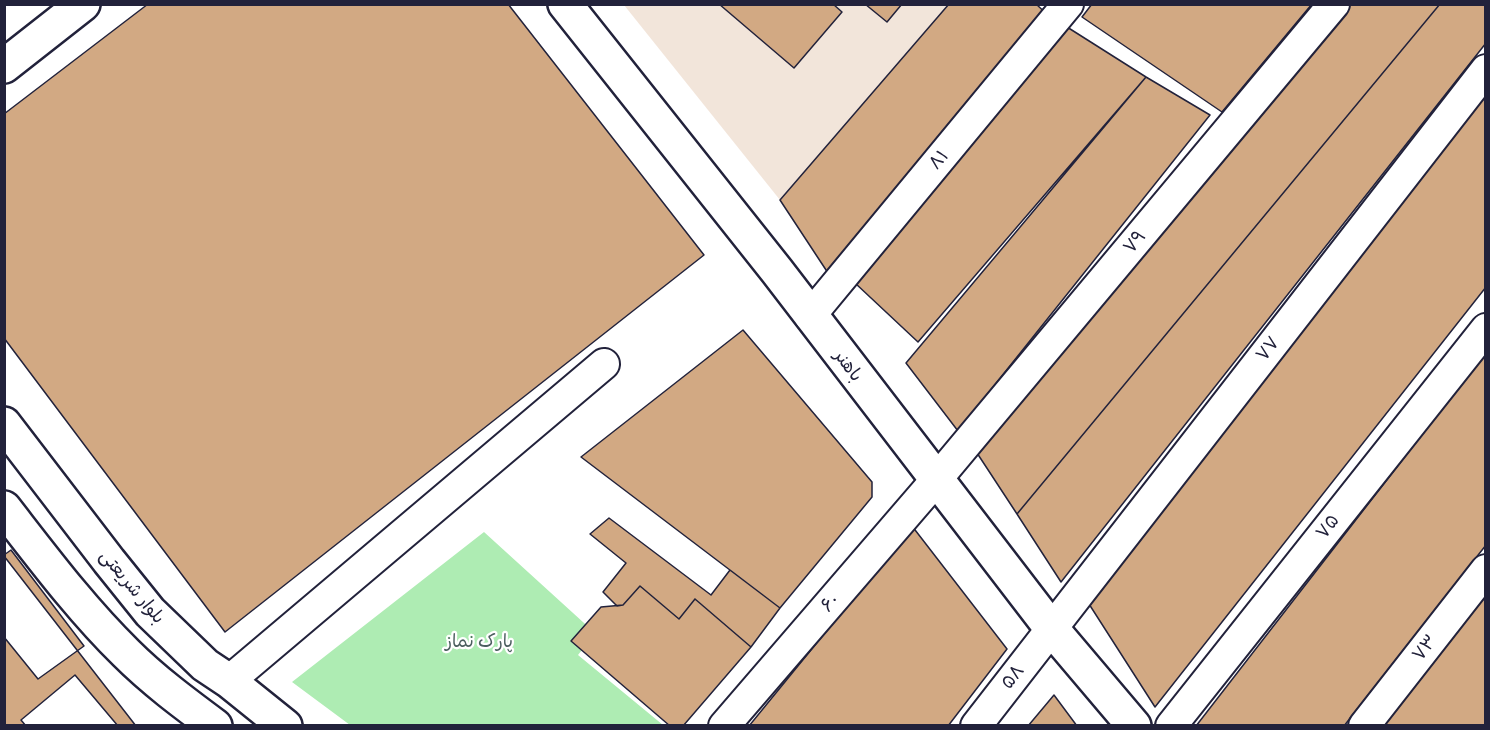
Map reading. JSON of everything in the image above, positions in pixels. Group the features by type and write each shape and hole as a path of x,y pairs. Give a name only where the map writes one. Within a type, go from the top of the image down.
{"main road":[{"path":"4,66 83,4"},
{"name":"باهنر","path":"565,4 777,272 1051,628 1134,726"},
{"name":"بلوار شریعتی","path":"4,424 150,612 205,665 229,681 285,726"},
{"path":"4,508 67,588 126,653 208,724 229,681"}],"street":[{"name":"۷۹","path":"936,480 1334,4"},
{"name":"۸۱","path":"810,316 1066,5"},
{"name":"۷۷","path":"1051,628 1485,70"},
{"name":"۷۵","path":"1171,726 1485,329"},
{"path":"229,681 604,364"},
{"name":"۶۰","path":"724,726 936,480"},
{"name":"۷۳","path":"1364,726 1485,570"},
{"name":"۵۸","path":"976,726 1051,628"}],"shaded area":[{"path":"624,5 952,5 780,200"}],"green space":[{"name":"پارک نماز","path":"484,532 595,633 578,655 663,725 350,725 292,682"}],"building":[{"path":"148,4 508,4 704,255 225,632 4,338 4,114"},
{"path":"719,4 833,4 842,12 794,68"},
{"path":"865,4 902,4 887,22"},
{"path":"949,4 1036,4 1050,17 828,273 780,200"},
{"path":"1092,4 1312,4 1222,112 1082,17"},
{"path":"1346,4 1440,4 1017,514 977,453"},
{"path":"1440,4 1486,4 1486,43 1061,582 1017,514"},
{"path":"1067,27 1146,77 918,342 855,283"},
{"path":"1146,77 1210,115 958,431 906,363"},
{"path":"1486,93 1486,287 1155,707 1089,604"},
{"path":"743,330 872,482 872,497 780,608 581,457"},
{"path":"1486,352 1486,545 1344,726 1196,726"},
{"path":"609,518 711,595 730,570 780,608 751,647 695,599 679,619 640,586 623,605 617,606 603,592 626,563 590,534"},
{"path":"912,526 1007,649 948,726 749,726"},
{"path":"11,550 84,646 38,679 4,637 4,555"},
{"path":"4,556 136,726 4,726"},
{"path":"640,586 679,619 695,599 751,647 683,726 670,726 571,641 601,607 623,605"},
{"path":"1486,592 1486,726 1380,726"},
{"path":"75,675 118,726 26,726 21,720"},
{"path":"1054,695 1077,726 1028,726"}]}
